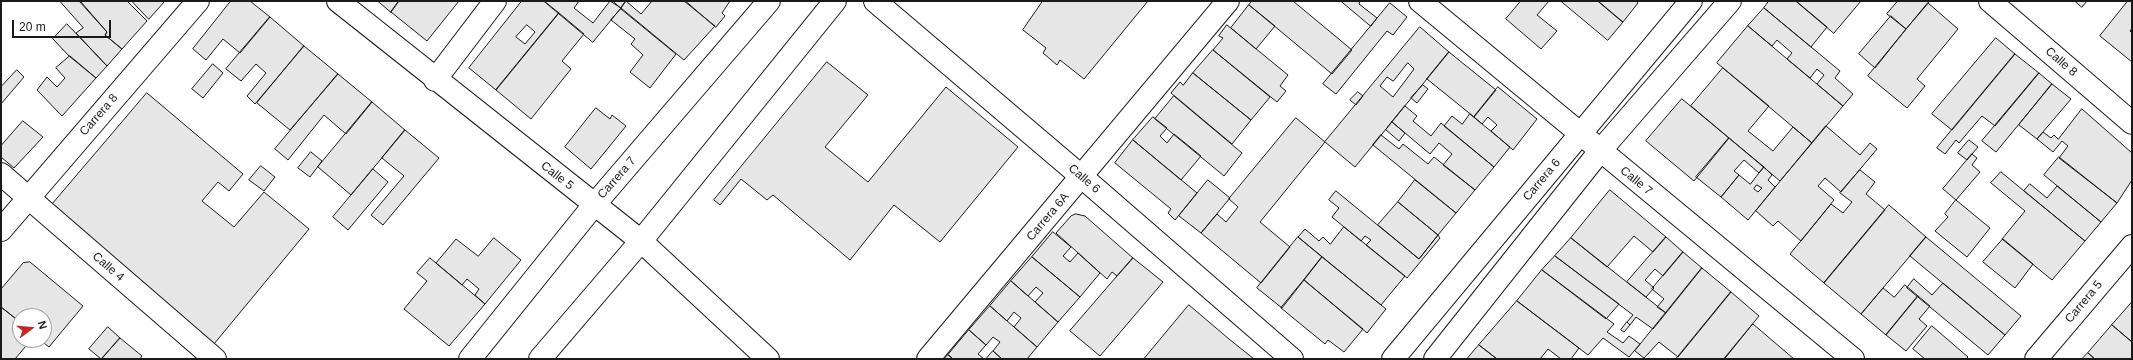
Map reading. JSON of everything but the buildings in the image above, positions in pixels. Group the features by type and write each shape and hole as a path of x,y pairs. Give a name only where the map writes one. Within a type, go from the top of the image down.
{"street":[{"name":"Carrera 8","path":"1,230 198,1"},
{"name":"Calle 5","path":"338,1 435,80 641,242 768,359"},
{"path":"435,80 495,1"},
{"name":"Carrera 7","path":"470,359 594,205 769,1"},
{"path":"540,359 641,242 835,1"},
{"name":"Calle 6","path":"875,1 1082,177 1292,359"},
{"name":"Carrera 6A","path":"928,359 1228,1"},
{"name":"Calle 7","path":"1420,1 1580,133 1600,152 1853,359"},
{"name":"Carrera 6","path":"1393,359 1691,1"},
{"path":"1435,359 1600,152 1730,1"},
{"name":"Calle 8","path":"1990,1 2132,122"},
{"name":"Calle 4","path":"1,174 215,359"},
{"name":"Carrera 5","path":"2036,359 2132,246"}]}
